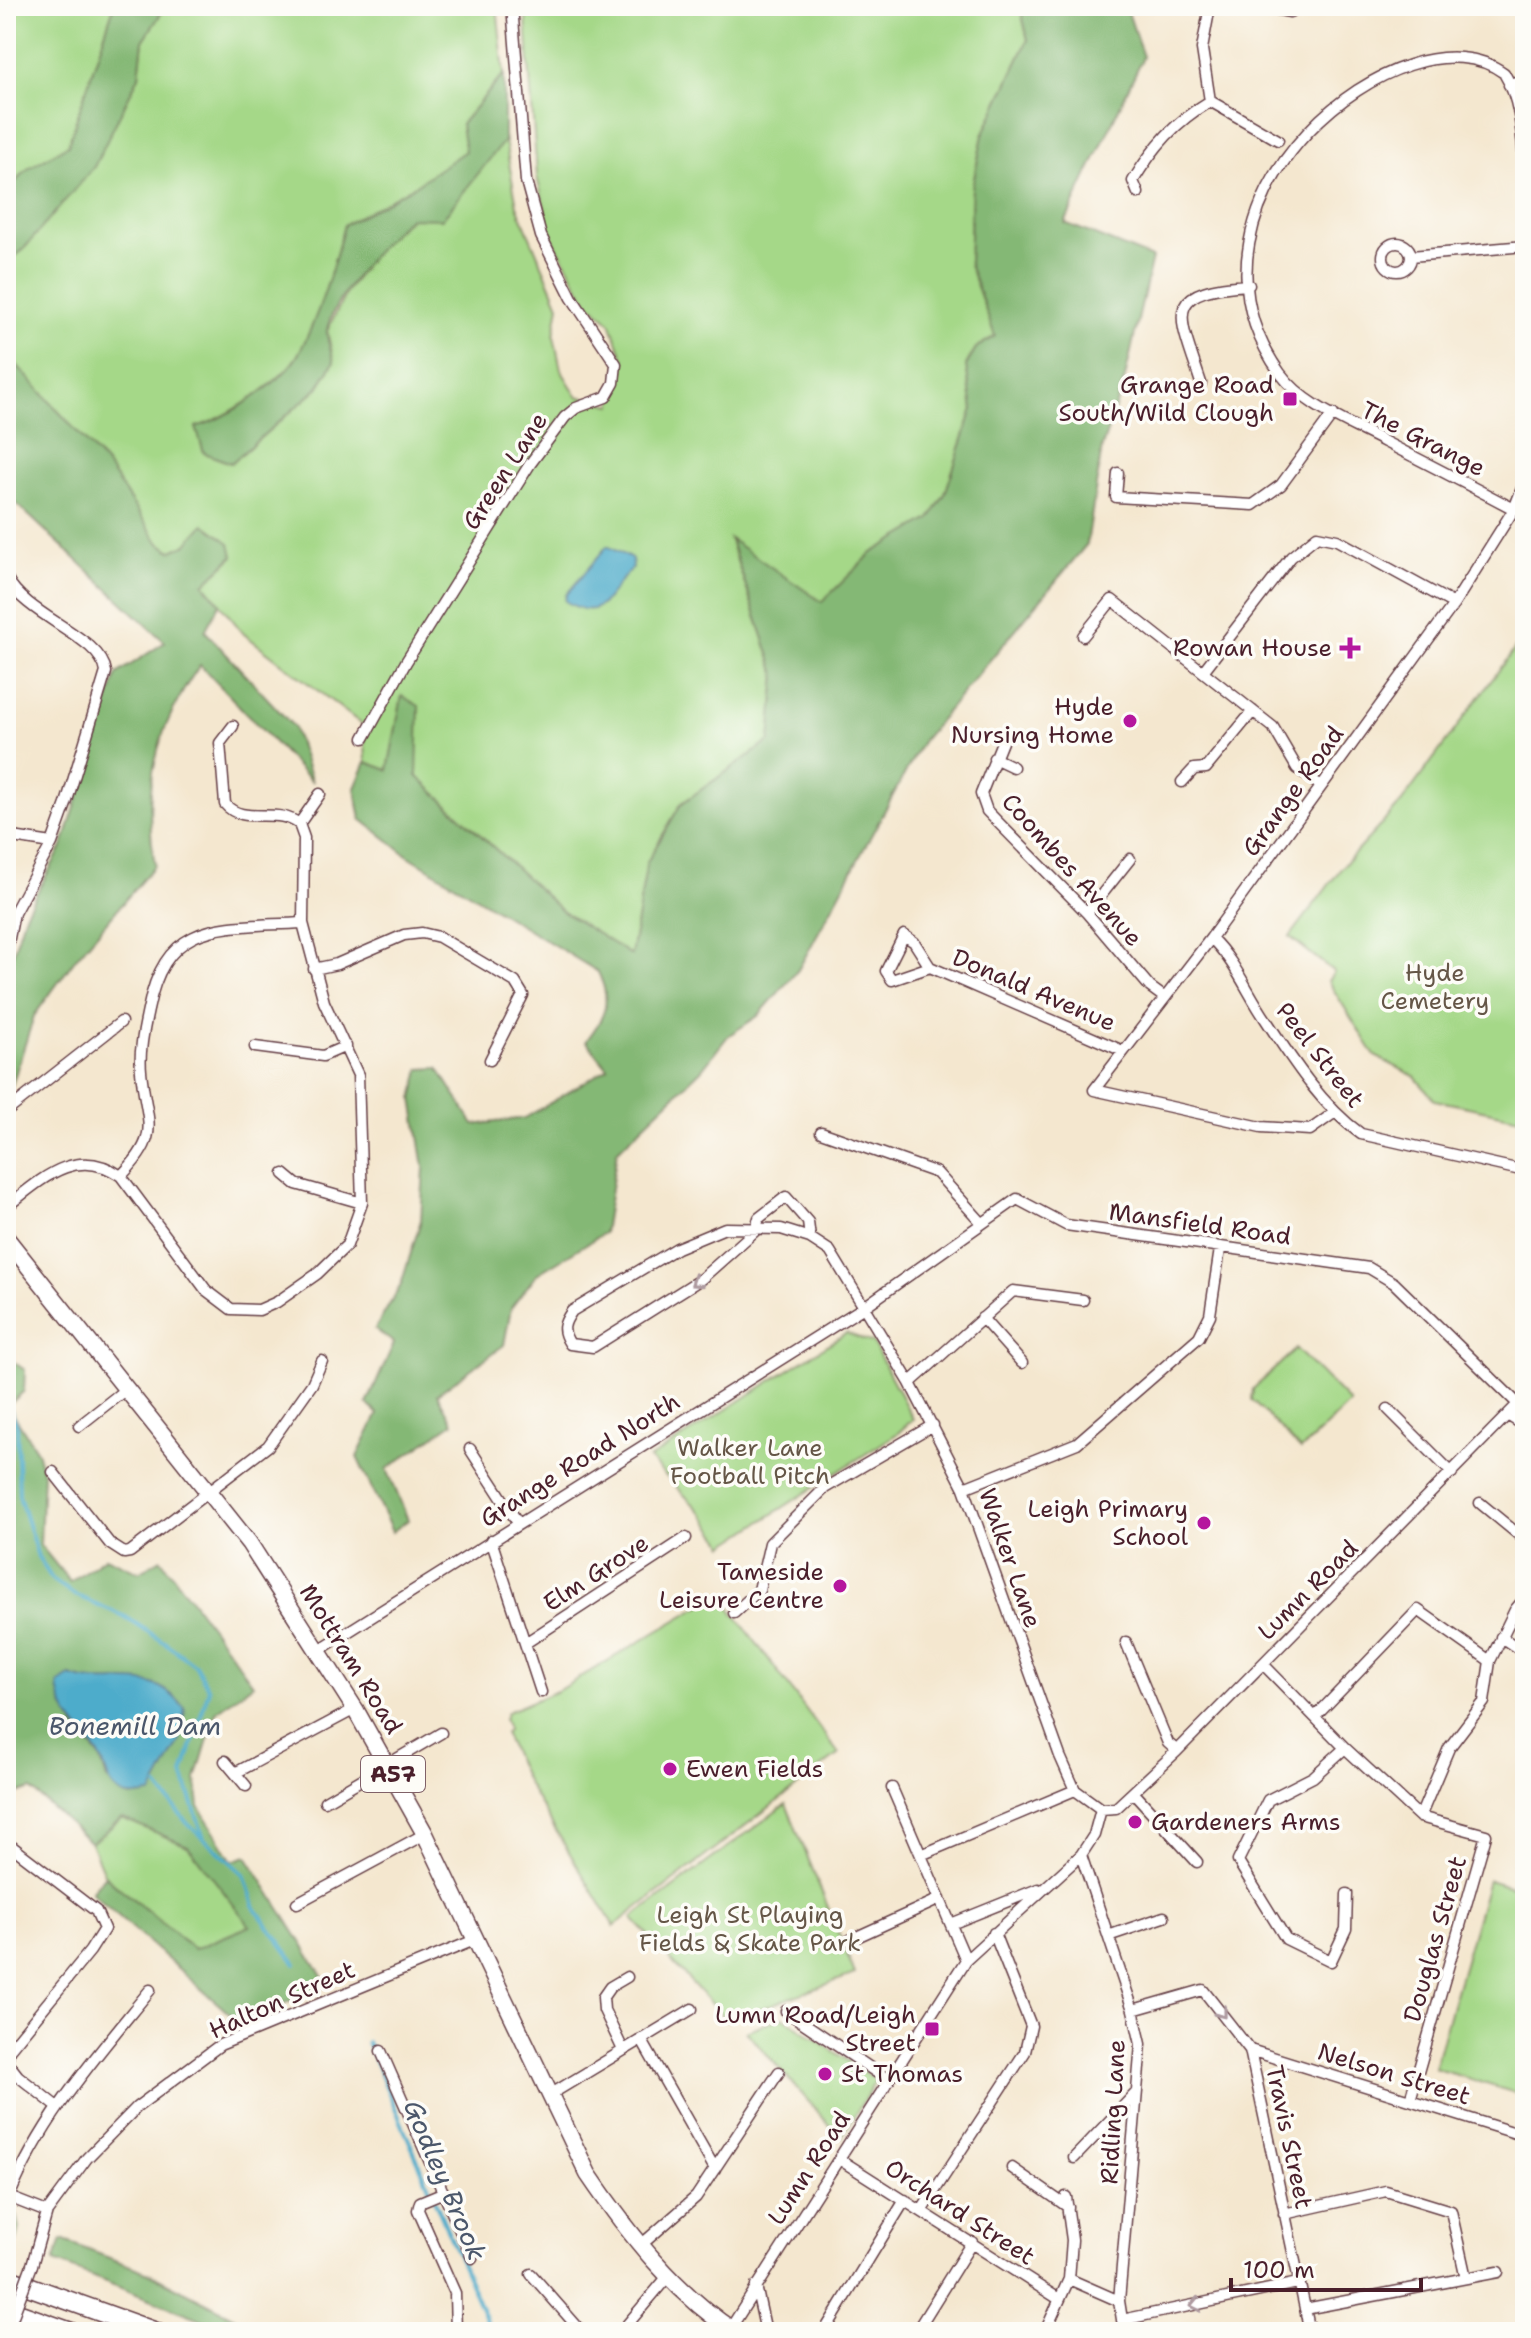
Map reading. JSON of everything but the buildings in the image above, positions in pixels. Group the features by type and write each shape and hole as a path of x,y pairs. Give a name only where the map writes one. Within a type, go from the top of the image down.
{"highway":[{"path":"6,2278 156,2332"},
{"path":"6,2309 71,2332"}],"main road":[{"name":"Mottram Road","path":"6,1238 249,1543 319,1650 425,1834 588,2174 641,2245 689,2297 733,2330"}],"street":[{"name":"Green Lane","path":"364,738 406,662 530,464 565,417 576,408 606,397 614,383 616,364 572,298 541,236 526,181 512,6"},
{"path":"1210,6 1202,49 1210,101"},
{"path":"1258,6 1290,12"},
{"path":"1488,53 1509,85 1519,111 1525,173"},
{"path":"1509,85 1525,78"},
{"path":"1210,101 1278,140"},
{"path":"1138,193 1130,180 1156,144 1184,116 1210,101"},
{"path":"1272,155 1286,129"},
{"name":"The Grange","path":"1265,169 1251,216 1247,250 1249,285 1253,315 1280,372 1314,404 1514,509"},
{"path":"1411,256 1525,246"},
{"path":"1201,383 1181,312 1191,296 1208,287 1249,285"},
{"path":"1118,473 1116,497 1253,505 1281,485 1333,414"},
{"name":"Grange Road","path":"1334,1113 1310,1130 1261,1127 1094,1090 1211,938 1454,604 1514,509 1525,481"},
{"path":"1204,670 1291,557 1317,536 1337,540 1454,604"},
{"path":"6,577 32,609 85,643 105,663 106,672 52,843 14,913 6,953"},
{"path":"1083,636 1112,600 1273,727 1297,768 1321,786"},
{"path":"1182,782 1194,769 1206,768 1253,711"},
{"path":"6,1207 65,1165 95,1164 121,1176 217,1302 245,1311 277,1302 336,1258 347,1245 362,1203 358,1075 324,1002 303,923 304,838 299,824 289,816 239,815 225,804 220,743 233,726"},
{"name":"Coombes Avenue","path":"1002,742 981,794 987,811 1087,913 1150,987 1165,998"},
{"name":"Coombes Avenue","path":"994,758 1013,767"},
{"path":"299,824 320,794"},
{"path":"6,836 52,843"},
{"path":"1087,913 1130,859"},
{"path":"121,1176 144,1153 149,1137 140,1067 143,1035 153,985 167,955 178,945 210,931 303,923"},
{"path":"314,969 337,964 404,935 439,937 515,982 523,995 490,1060"},
{"path":"904,935 914,942 930,967 896,980 886,974 904,935"},
{"name":"Peel Street","path":"1211,938 1225,952 1266,1021 1334,1113 1361,1134 1525,1171"},
{"name":"Donald Avenue","path":"930,967 1123,1051"},
{"path":"6,1112 121,1022"},
{"path":"255,1048 323,1056 346,1046"},
{"path":"821,1132 937,1173 982,1223"},
{"path":"284,1174 296,1184 362,1203"},
{"path":"755,1231 701,1279 593,1347 581,1348 570,1344 564,1335 564,1324 572,1311 677,1248 725,1228 755,1231 781,1229 810,1238 808,1222 786,1197 759,1218 755,1231"},
{"name":"Mansfield Road","path":"864,1307 1017,1199 1066,1225 1369,1268 1394,1283 1521,1400"},
{"name":"Walker Lane","path":"810,1238 830,1251 910,1383 964,1488 1075,1790"},
{"path":"964,1488 1077,1443 1199,1337 1210,1315 1220,1249"},
{"path":"910,1383 1013,1291 1083,1300"},
{"name":"Grange Road North","path":"319,1650 864,1307"},
{"path":"982,1318 1022,1363"},
{"path":"53,1472 110,1544 124,1553 139,1547 268,1446 312,1384 322,1361"},
{"path":"79,1426 126,1389"},
{"name":"Lumn Road","path":"733,2330 756,2286 966,1960 1081,1855 1094,1835 1101,1809 1116,1808 1134,1793 1509,1416 1521,1400"},
{"path":"1388,1409 1452,1473"},
{"path":"1509,1416 1525,1426"},
{"path":"734,1613 759,1590 770,1543 825,1488 933,1425"},
{"path":"470,1449 518,1523"},
{"path":"1480,1503 1525,1540"},
{"name":"Elm Grove","path":"527,1642 686,1538"},
{"path":"491,1540 541,1692"},
{"path":"1420,1817 1449,1748 1484,1702 1490,1661 1525,1598"},
{"path":"1315,1717 1418,1610 1490,1661"},
{"path":"1501,1637 1525,1653"},
{"path":"1126,1642 1168,1743 1177,1751"},
{"name":"Douglas Street","path":"1263,1664 1345,1748 1420,1817 1486,1835 1410,2100"},
{"path":"237,1772 355,1709"},
{"path":"325,1801 441,1733"},
{"path":"1345,1748 1313,1777 1268,1800 1238,1861 1286,1939 1331,1961 1346,1929 1347,1894"},
{"path":"225,1761 246,1786"},
{"path":"892,1788 966,1960"},
{"path":"921,1855 1075,1790 1101,1809"},
{"path":"1134,1793 1197,1862"},
{"path":"297,1903 425,1834"},
{"path":"6,1842 96,1911 104,1929 90,1951 9,2050 7,2062 18,2076 56,2106"},
{"name":"Ridling Lane","path":"1081,1855 1133,2010 1141,2044 1119,2301 1123,2326"},
{"name":"Lumn Road","path":"951,1924 1047,1885"},
{"path":"850,1940 940,1899"},
{"path":"1108,1936 1164,1917"},
{"path":"922,2210 1025,2052 1031,2026 994,1933"},
{"name":"Halton Street","path":"7,2332 32,2265 47,2212 87,2158 137,2107 220,2045 477,1939"},
{"path":"623,2050 604,2010 603,1997 610,1987 627,1977"},
{"path":"47,2212 8,2197 23,2164 56,2106 150,1990"},
{"name":"Travis Street","path":"1133,2010 1203,1990 1250,2050 1310,2332"},
{"path":"548,2096 692,2009"},
{"path":"786,2011 888,2080"},
{"path":"641,2039 715,2169"},
{"name":"Nelson Street","path":"1250,2050 1525,2136"},
{"path":"381,2051 472,2258"},
{"path":"641,2245 686,2207 779,2072"},
{"path":"1074,2158 1137,2092"},
{"name":"Orchard Street","path":"839,2159 1059,2299"},
{"path":"1012,2168 1067,2202 1072,2240 1069,2279 1045,2332"},
{"path":"1284,2214 1386,2191 1451,2211 1466,2278"},
{"path":"442,2193 420,2202 418,2210 455,2293 456,2332"},
{"path":"824,2332 905,2200"},
{"path":"916,2332 972,2242"},
{"path":"1305,2309 1498,2272"},
{"path":"531,2274 582,2332"},
{"path":"621,2332 669,2275"},
{"path":"1069,2279 1119,2301"},
{"path":"1123,2326 1298,2283"},
{"path":"756,2286 766,2332"}],"green space":[{"path":"6,6 114,6 68,145 29,168 6,191"},
{"path":"114,6 166,6 143,41 139,76 94,167 22,251 6,263 6,191 29,168 68,145"},
{"path":"166,6 497,6 504,74 461,124 466,151 413,187 344,225 320,307 292,364 254,397 223,416 196,427 204,453 231,463 317,389 334,362 327,331 347,291 379,246 504,136 517,206 559,305 554,336 561,370 577,396 612,405 625,362 610,322 586,300 552,237 537,177 525,6 1020,6 1028,40 983,135 972,188 969,264 995,336 976,348 966,365 973,409 945,494 930,519 872,553 822,603 730,541 776,674 770,741 681,804 647,862 631,956 562,911 417,776 402,697 388,770 366,762 364,726 244,634 204,584 233,557 229,543 186,545 171,551 158,542 106,464 6,353 6,263 22,251 90,170 139,76 143,41"},
{"path":"1020,6 1126,6 1143,57 1065,223 1152,258 1125,378 1102,447 1087,544 923,740 798,970 758,1016 728,1036 702,1069 617,1151 604,1233 537,1274 511,1308 504,1345 437,1394 453,1423 387,1469 408,1520 392,1532 357,1457 378,1414 367,1404 394,1343 375,1329 401,1285 421,1220 424,1167 413,1099 420,1069 438,1068 474,1125 525,1118 608,1068 586,1041 602,1016 606,1000 598,972 407,855 361,819 355,788 366,762 388,770 402,696 419,706 417,776 562,911 631,955 647,862 681,804 770,741 776,674 730,539 822,602 872,553 930,519 945,494 973,409 966,366 976,348 995,336 969,264 972,188 983,135 1028,40"},
{"path":"504,74 504,141 442,219 409,218 361,270 331,317 327,334 334,362 317,389 231,463 204,453 196,427 254,398 292,364 299,353 320,307 344,225 413,187 465,151 461,124"},
{"path":"6,353 106,464 158,542 171,551 186,545 204,524 230,543 233,556 204,584 220,603 205,631 293,726 312,782 200,665 172,713 155,760 150,810 155,865 76,958 34,1016 12,1085 6,1091 6,976 25,914 63,845 117,674 165,642 6,494"},
{"name":"Hyde Cemetery","path":"1525,635 1525,1119 1435,1100 1414,1076 1375,1056 1328,981 1334,972 1290,937 1343,866 1401,803"},
{"name":"Walker Lane Football Pitch","path":"846,1333 873,1343 913,1419 898,1433 725,1545 701,1512 649,1459"},
{"path":"1296,1349 1350,1403 1301,1450 1252,1400 1253,1389"},
{"path":"6,1357 25,1370 24,1391 8,1406 37,1451 43,1473 40,1545 70,1582 105,1557 139,1572 161,1559 253,1684 216,1712 196,1779 199,1806 232,1861 247,1856 328,1985 239,2022 91,1892 105,1876 194,1949 250,1926 188,1846 122,1818 91,1843 31,1789 6,1798","holes":["70,1676 90,1683 131,1797 120,1793 107,1779 100,1757 74,1725"]},
{"name":"Ewen Fields","path":"720,1594 839,1754 614,1926 527,1783 504,1733 508,1729 504,1719 507,1712 557,1691"},
{"name":"Leigh St Playing Fields & Skate Park","path":"786,1804 855,1974 727,2021 632,1918"},
{"path":"122,1818 188,1846 251,1926 194,1949 105,1876 91,1843"},
{"path":"1488,1880 1525,1891 1525,2096 1434,2068"},
{"path":"783,2017 876,2080 841,2138 746,2031"},
{"path":"6,2210 16,2215 20,2228 13,2251 6,2248"},
{"path":"62,2240 149,2273 240,2320 276,2332 234,2332 54,2262"}],"water":[{"path":"607,546 632,559 633,568 597,608 578,608 565,601 566,595"},
{"name":"Bonemill Dam","path":"70,1676 86,1680 145,1682 159,1686 185,1709 180,1741 151,1794 127,1796 112,1785 99,1755 73,1722 59,1695 58,1684"}],"waterway":[{"path":"6,1399 17,1426 19,1496 38,1557 52,1579 75,1595 124,1616 167,1644 195,1665 209,1689 183,1774 204,1838"},
{"name":"Godley Brook","path":"157,1786 188,1824 244,1874 255,1908 296,1964"},
{"name":"Godley Brook","path":"367,2042 491,2332"}],"place":[{"name":"Grange Road South/Wild Clough","path":"1290,399"},
{"name":"Rowan House","path":"1350,648"},
{"name":"Hyde Nursing Home","path":"1130,721"},
{"name":"Leigh Primary School","path":"1204,1523"},
{"name":"Tameside Leisure Centre","path":"840,1586"},
{"name":"Ewen Fields","path":"670,1769"},
{"name":"Gardeners Arms","path":"1135,1822"},
{"name":"Lumn Road/Leigh Street","path":"932,2029"},
{"name":"St Thomas","path":"825,2074"}]}
